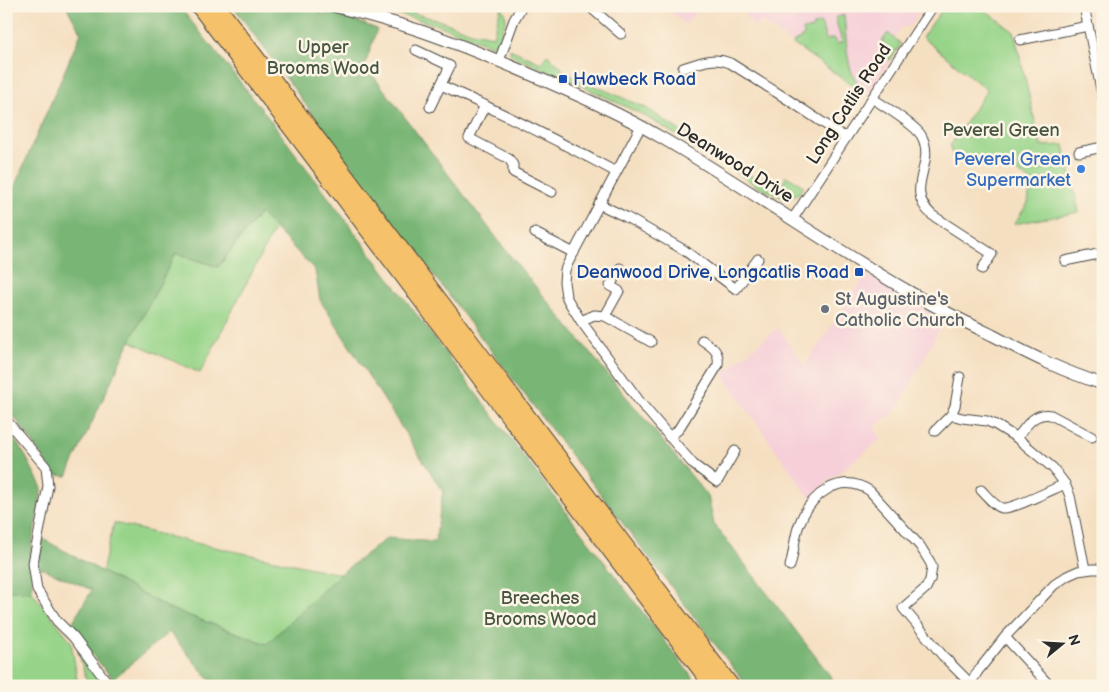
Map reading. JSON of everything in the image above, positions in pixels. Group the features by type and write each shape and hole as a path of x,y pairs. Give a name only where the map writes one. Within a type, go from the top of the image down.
{"highway":[{"path":"199,6 713,686"},
{"path":"217,6 731,686"}],"street":[{"name":"Deanwood Drive","path":"333,6 394,22 465,47 601,106 641,126 699,160 792,220 906,290 951,315 1051,364 1103,384"},
{"path":"589,6 621,34"},
{"name":"Long Catlis Road","path":"792,220 933,6"},
{"path":"1084,6 1103,99"},
{"path":"499,61 519,7"},
{"path":"1020,40 1088,26"},
{"path":"416,50 450,66 430,107"},
{"path":"683,68 712,60 730,63 846,138"},
{"path":"441,85 485,105 616,172"},
{"path":"872,98 914,128 923,138 926,161 920,182 922,202 932,215 992,254 982,269"},
{"path":"485,105 469,138 509,159 513,165 513,172 552,192"},
{"path":"641,126 565,270 566,296 581,321 640,402 694,465 717,482 735,451"},
{"path":"1079,152 1103,147"},
{"path":"599,204 684,250 736,290 758,260"},
{"path":"535,233 574,253"},
{"path":"1065,260 1103,253"},
{"path":"605,316 618,291 610,286 620,268"},
{"path":"581,321 594,315 605,316 651,342"},
{"path":"669,437 678,430 718,365 718,356 714,348 702,340"},
{"path":"935,431 951,415 960,378"},
{"path":"1017,438 1032,420 1045,414 1051,415 1092,437"},
{"path":"951,415 987,422 1005,430 1053,468 1065,484 1072,505 1086,570"},
{"path":"6,420 46,467 48,486 33,563 37,590 57,621 74,638 110,686"},
{"path":"790,566 800,523 815,499 824,491 839,484 848,483 864,487 911,535 928,556 932,567 930,580 926,588 903,608 943,656 970,684 1005,637 1054,585 1073,573 1103,569"},
{"path":"982,490 996,505 1004,509 1065,484"},
{"path":"1005,637 1050,686"}],"shaded area":[{"path":"664,6 702,6 685,24"},
{"path":"738,6 924,6 910,26 901,28 897,34 895,39 901,44 867,95 792,44 765,24 764,20 754,27"},
{"path":"866,274 944,321 896,411 874,426 881,439 809,497 722,374 778,328 805,366"}],"green space":[{"name":"Breeches Brooms Wood","path":"66,6 179,6 264,112 699,686 215,686 169,632 113,679 69,628 92,590 37,566 43,539 168,608 267,644 340,574 387,538 435,542 443,492 320,300 315,270 260,213 218,267 176,253 130,341 67,476 55,475 16,419 6,412 6,206 81,33"},
{"name":"Upper Brooms Wood","path":"233,6 317,6 320,14 334,13 377,29 365,65 508,253 708,496 714,524 838,686 747,686 370,192"},
{"path":"368,6 387,6 438,20 472,32 493,36 501,7 505,13 506,20 498,42 494,45 489,45 438,25"},
{"name":"Peverel Green","path":"945,6 980,6 1014,32 1041,146 1064,145 1079,212 1014,224 1028,203 1031,181 1006,165 975,158 953,157 950,146 987,90 922,37"},
{"path":"844,15 850,65 855,79 863,87 861,91 793,44 804,36 803,30 813,28 813,25 821,23 826,40 834,38 838,44 842,42 835,18"},
{"path":"888,33 901,44 890,60 881,54 885,45 882,41"},
{"path":"510,49 541,63 547,55 561,67 563,72 646,108 736,169 778,190 786,176 804,186 799,193 791,198 781,197 772,193 755,185 643,115 513,56 510,53"},
{"path":"260,213 275,228 200,373 130,341 176,253 218,267"},
{"path":"6,427 25,455 42,488 31,549 32,592 6,591"},
{"path":"114,523 191,542 340,574 267,644 168,608 102,572"},
{"path":"6,590 32,592 71,641 78,686 6,686"},
{"path":"78,650 104,686 88,686"}],"place":[{"name":"Hawbeck Road","path":"563,79"},
{"name":"Peverel Green Supermarket","path":"1081,169"},
{"name":"Deanwood Drive, Longcatlis Road","path":"859,272"},
{"name":"St Augustine's Catholic Church","path":"825,309"}]}
